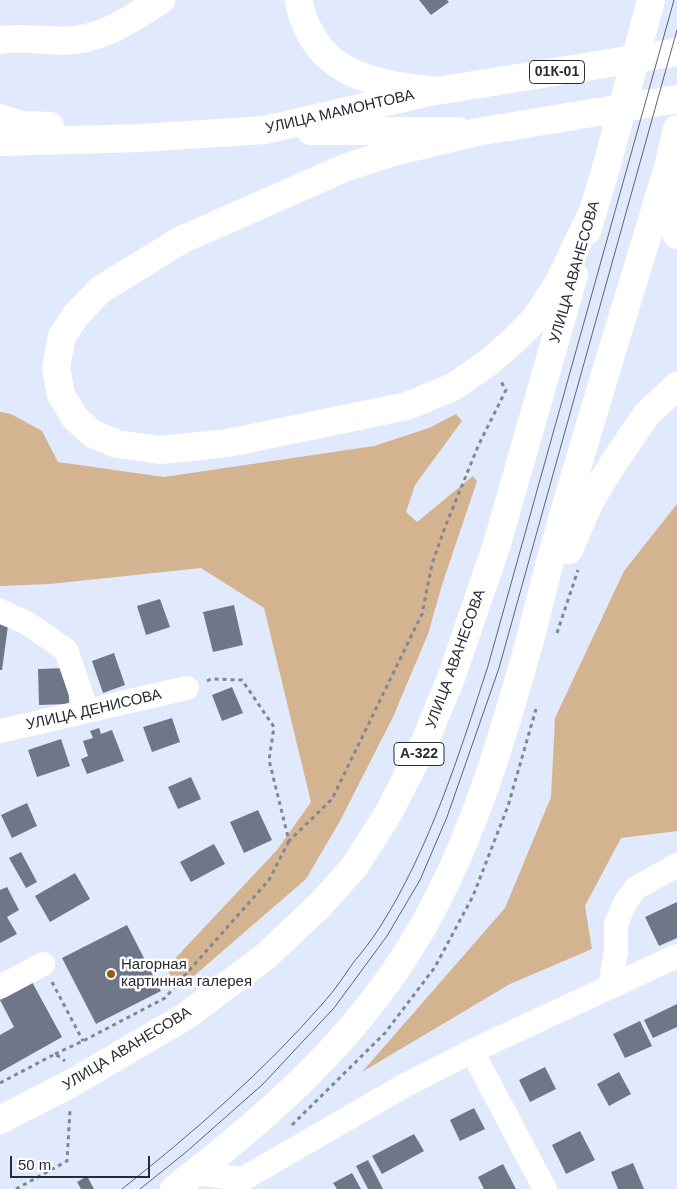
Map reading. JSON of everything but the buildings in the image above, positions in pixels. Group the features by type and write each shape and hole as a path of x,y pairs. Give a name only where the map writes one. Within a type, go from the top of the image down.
{"main road":[{"path":"0,40 65,41 95,37 118,27 161,0"},
{"path":"299,0 300,12 315,44 334,64 366,79 400,87 437,91"},
{"name":"УЛИЦА АВАНЕСОВА","path":"0,1120 72,1083 186,1016 266,956 320,905 355,866 389,812 423,746 452,678 497,544 608,161 648,8"},
{"name":"УЛИЦА МАМОНТОВА","path":"0,142 140,138 265,130 437,91 677,52"},
{"path":"592,213 559,282 535,319 488,364 452,387 407,406 228,443 161,450 117,444 92,434 75,418 61,395 56,367 62,336 76,315 100,290 181,240 347,167 394,152 477,132 677,99"},
{"path":"0,118 22,125 111,128 140,138"},
{"path":"185,1181 254,1126 317,1066 364,1014 410,948 446,882 500,743 528,648 553,550 677,129"},
{"path":"265,130 477,132"},
{"path":"668,163 666,210 677,235"},
{"path":"528,648 588,503 648,414 677,386"}],"street":[{"path":"0,611 27,623 66,650 87,711"},
{"name":"УЛИЦА ДЕНИСОВА","path":"0,731 187,688"},
{"path":"610,986 616,951 616,924 625,902 636,888 677,865"},
{"path":"185,1181 243,1179 402,1087 472,1051 677,956"},
{"path":"0,987 43,964"},
{"path":"472,1051 545,1189"}],"path":[{"path":"0,1083 165,998 269,880 289,841 332,799 422,614 432,564 445,527 479,444 506,390 488,364"},
{"path":"187,688 211,679 242,680 274,727 269,760 289,841"},
{"path":"43,964 83,1041"},
{"path":"16,1189 67,1161 72,1083 70,1066 56,1054"}],"shaded area":[{"path":"0,412 11,414 42,431 58,462 164,477 374,446 429,428 456,414 462,421 415,485 406,512 417,522 473,476 477,481 442,585 428,634 393,717 340,821 306,879 188,981 174,985 167,967 277,850 311,802 264,608 201,568 50,584 0,586"},
{"path":"677,504 677,831 621,838 585,906 592,949 510,984 362,1072 505,908 551,797 555,718 624,571"}],"tram line":[{"path":"122,1189 227,1100 301,1028 332,993 378,930 413,868 454,768 488,666 674,0"},
{"path":"140,1189 185,1153 263,1084 334,1008 387,936 420,880 447,817 499,668 677,30"}],"place":[{"name":"Нагорная картинная галерея","path":"111,974"}]}
